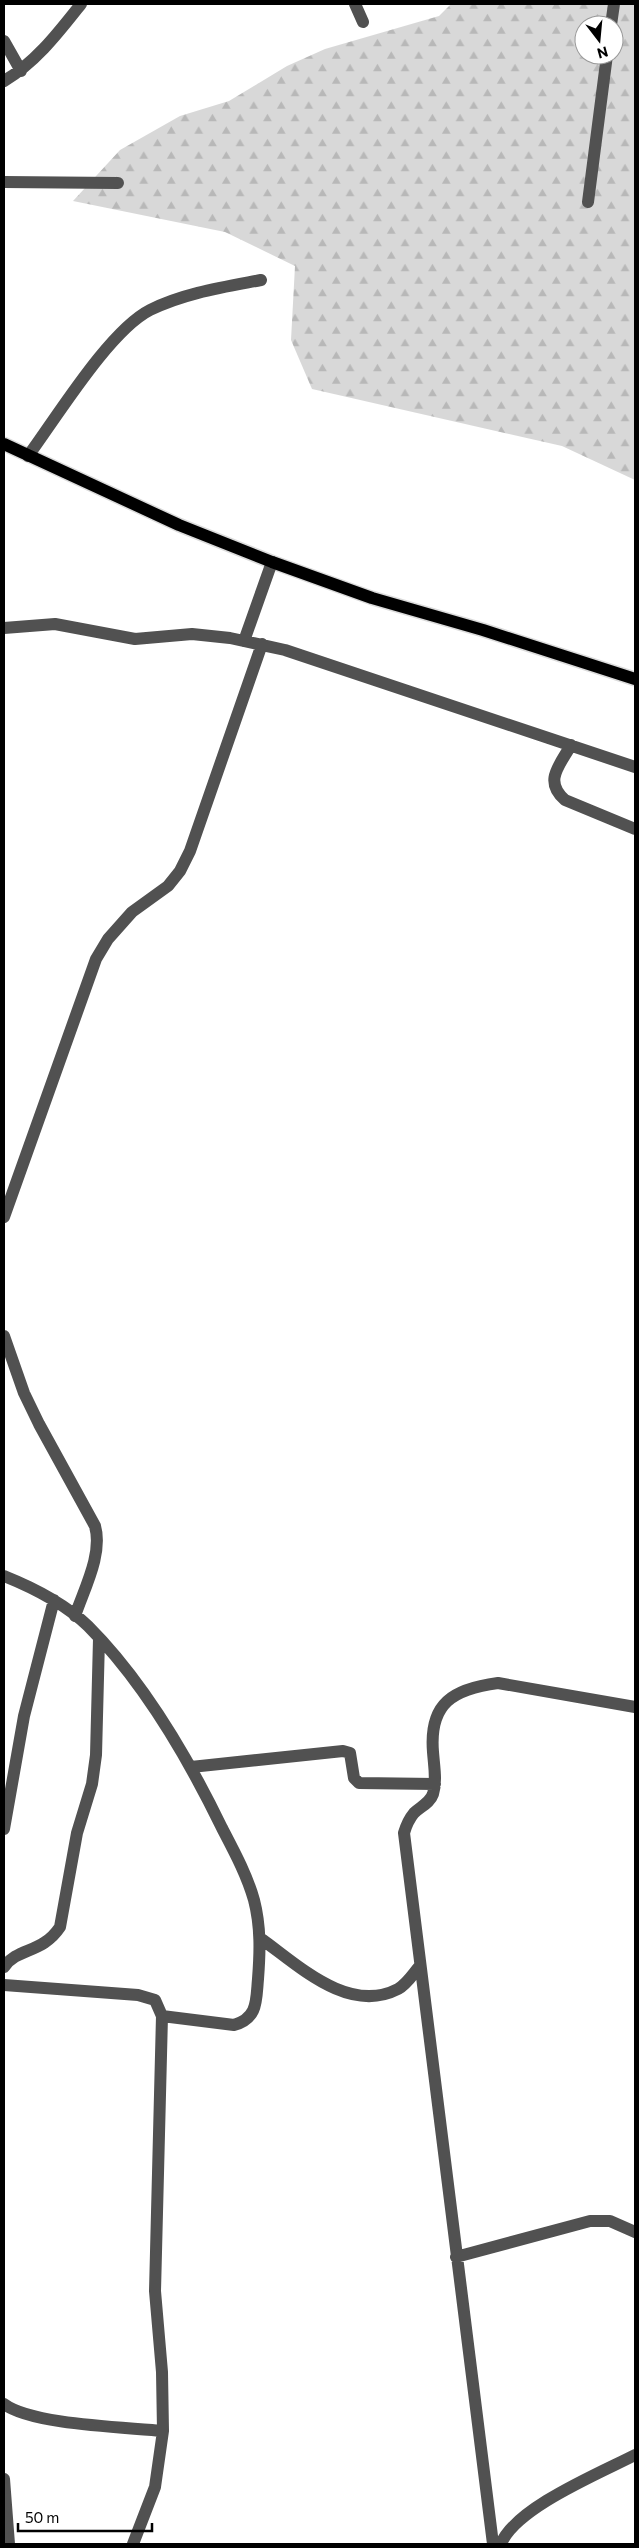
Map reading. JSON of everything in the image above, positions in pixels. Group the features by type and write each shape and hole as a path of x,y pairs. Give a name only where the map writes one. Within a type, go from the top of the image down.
{"main road":[{"path":"4,444 179,525 272,562 372,598 483,630 635,678"}],"street":[{"path":"4,81 21,71 48,45 81,4"},
{"path":"355,4 363,22"},
{"path":"4,41 21,71"},
{"path":"588,202 606,65"},
{"path":"4,182 118,183"},
{"path":"28,456 106,349 126,328 149,310 172,301 261,280"},
{"path":"244,641 272,562"},
{"path":"4,628 55,624 135,638 192,634 262,644 286,650 635,767"},
{"path":"4,1217 96,959 108,939 132,912 168,886 180,871 190,851 262,644"},
{"path":"571,745 554,778 554,786 557,793 565,800 635,829"},
{"path":"4,1336 35,1417 95,1526 98,1537 97,1550 75,1616"},
{"path":"4,1576 54,1600 75,1616 99,1639 155,1712 191,1767 243,1870 254,1900 260,1938 256,2002 252,2015 245,2022 234,2025 162,2016"},
{"path":"4,1829 9,1760 54,1600"},
{"path":"4,1967 11,1958 43,1946 60,1927 76,1833 92,1784 96,1755 99,1639"},
{"path":"492,2544 404,1833 407,1823 415,1812 432,1797 435,1784 432,1737 438,1712 452,1695 476,1686 498,1683 635,1707"},
{"path":"191,1767 343,1751 350,1753 354,1778 359,1783 435,1784"},
{"path":"260,1938 325,1982 345,1992 358,1995 386,1994 399,1988 419,1966"},
{"path":"4,1985 138,1995 155,2000 162,2016 155,2291 162,2372 163,2431 155,2487 133,2544"},
{"path":"456,2257 590,2221 610,2221 635,2232"},
{"path":"4,2404 31,2416 48,2419 163,2431"},
{"path":"501,2544 506,2532 532,2510 635,2454"},
{"path":"4,2479 9,2544"}],"green space":[{"path":"451,4 635,4 635,480 562,446 312,389 291,340 295,266 225,232 73,201 120,150 180,116 229,101 287,66 325,49 439,16"}]}
